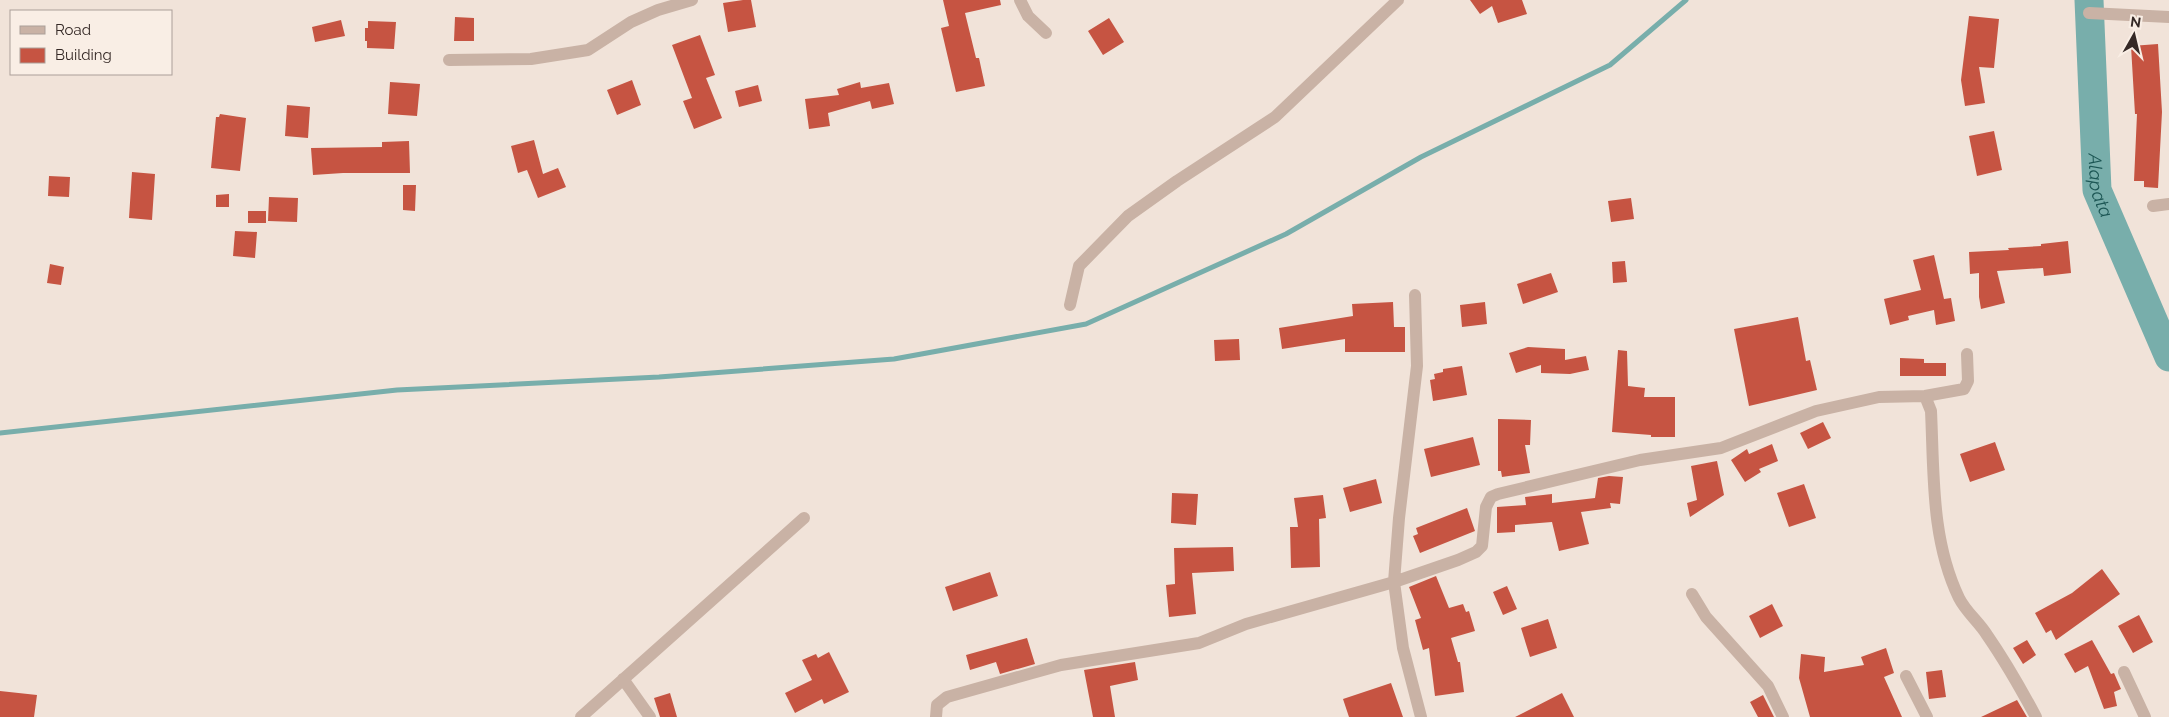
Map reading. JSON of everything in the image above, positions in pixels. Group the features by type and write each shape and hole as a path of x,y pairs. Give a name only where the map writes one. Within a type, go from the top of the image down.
{"street":[{"path":"449,60 531,59 588,50 631,22 658,10 692,0"},
{"path":"1020,0 1028,16 1046,33"},
{"path":"1070,306 1079,266 1128,216 1177,181 1274,118 1398,0"},
{"path":"2090,13 2169,17"},
{"path":"2153,206 2169,204"},
{"path":"1415,294 1417,366 1400,509 1394,582 1403,648 1421,717"},
{"path":"936,717 937,705 947,697 1061,665 1199,643 1246,624 1331,598 1394,582 1476,552 1482,546 1486,507 1491,497 1498,494 1640,460 1721,448 1816,411 1879,397 1925,396 1964,389 1968,381 1967,354"},
{"path":"1925,396 1931,411 1936,519 1946,567 1960,601 1986,633 2010,669 2036,717"},
{"path":"581,717 804,518"},
{"path":"1692,594 1706,618 1768,686 1783,717"},
{"path":"2124,672 2145,717"},
{"path":"1906,676 1927,717"},
{"path":"623,680 650,717"}],"building":[{"path":"751,0 756,27 728,32 723,3"},
{"path":"943,0 1000,0 1001,5 965,13 976,58 979,58 985,86 956,92 941,28 949,26"},
{"path":"1470,0 1522,0 1527,14 1498,23 1492,6 1480,14"},
{"path":"1969,16 1999,19 1994,68 1979,67 1985,103 1965,106 1961,80"},
{"path":"455,17 474,18 474,41 454,41"},
{"path":"1109,18 1124,42 1103,55 1088,31"},
{"path":"341,20 345,36 315,42 312,27"},
{"path":"368,21 396,22 394,49 367,48 365,28 368,28"},
{"path":"700,35 715,75 706,78 722,118 694,129 683,101 692,98 672,45"},
{"path":"2158,44 2162,112 2158,188 2144,187 2144,181 2134,181 2137,114 2135,114 2131,46"},
{"path":"632,80 641,105 617,115 607,90"},
{"path":"390,82 420,84 417,116 388,114"},
{"path":"860,82 861,88 889,83 894,104 872,109 870,101 828,113 830,126 809,129 805,99 839,95 837,89"},
{"path":"758,85 762,101 739,107 735,91"},
{"path":"287,105 310,107 308,138 285,136"},
{"path":"220,114 246,118 240,171 211,168 216,117 219,117"},
{"path":"1994,131 2002,170 1977,176 1969,136"},
{"path":"534,140 543,174 558,168 566,187 538,198 527,170 518,173 511,146"},
{"path":"409,141 410,173 313,175 311,148 382,147 382,142"},
{"path":"132,172 155,174 152,220 129,218"},
{"path":"49,176 70,177 69,197 48,196"},
{"path":"403,185 416,185 415,211 403,210"},
{"path":"229,194 229,207 216,207 216,195"},
{"path":"269,197 298,198 297,222 268,221"},
{"path":"1631,198 1634,219 1611,222 1608,201"},
{"path":"248,211 266,211 266,223 248,223"},
{"path":"235,231 257,232 255,258 233,256"},
{"path":"2068,241 2071,273 2044,276 2043,268 1997,271 2005,303 1981,309 1979,273 1970,274 1969,252 2009,250 2008,248 2041,246 2041,244"},
{"path":"1934,255 1944,299 1951,298 1955,321 1936,325 1934,310 1908,316 1909,320 1890,325 1884,299 1921,290 1913,260"},
{"path":"1625,261 1627,282 1613,283 1612,262"},
{"path":"50,264 64,267 61,285 47,283"},
{"path":"1551,273 1558,292 1523,304 1517,284"},
{"path":"1393,302 1394,327 1405,327 1405,352 1345,352 1345,339 1282,349 1279,328 1353,316 1352,304"},
{"path":"1485,302 1487,324 1462,327 1460,305"},
{"path":"1798,317 1806,361 1810,360 1817,390 1749,406 1734,329"},
{"path":"1239,339 1240,360 1215,361 1214,340"},
{"path":"1528,347 1565,349 1565,360 1586,356 1589,370 1570,374 1541,373 1541,365 1516,373 1509,353"},
{"path":"1618,350 1627,351 1628,386 1645,388 1644,397 1675,397 1675,437 1651,437 1651,435 1612,432"},
{"path":"1900,358 1924,359 1924,363 1946,363 1946,376 1900,376"},
{"path":"1462,366 1467,395 1433,401 1430,380 1435,379 1434,374 1443,372 1443,369"},
{"path":"1498,419 1531,420 1530,445 1525,445 1530,473 1502,477 1501,471 1498,471"},
{"path":"1823,422 1831,438 1808,449 1800,433"},
{"path":"1473,437 1480,465 1431,477 1424,449"},
{"path":"1995,442 2005,470 1970,482 1960,454"},
{"path":"1772,444 1778,461 1759,469 1761,472 1745,482 1731,460 1747,449 1749,454"},
{"path":"1717,461 1724,495 1690,517 1687,503 1697,500 1691,466"},
{"path":"1609,476 1623,477 1620,504 1610,503 1611,508 1581,512 1589,544 1559,551 1552,522 1515,525 1515,532 1497,533 1497,507 1526,505 1525,497 1552,494 1552,503 1595,498 1598,478"},
{"path":"1376,479 1382,503 1350,512 1343,488"},
{"path":"1804,484 1816,518 1789,527 1777,493"},
{"path":"1172,493 1198,494 1196,525 1171,523"},
{"path":"1323,495 1326,518 1319,519 1320,567 1291,568 1290,527 1298,527 1294,498"},
{"path":"1467,508 1475,531 1420,553 1413,536 1418,534 1416,528"},
{"path":"1233,547 1234,571 1192,573 1196,614 1169,617 1166,585 1175,584 1174,548"},
{"path":"2102,569 2120,594 2056,640 2051,630 2046,633 2035,613 2072,593"},
{"path":"990,572 998,596 953,611 945,587"},
{"path":"1436,576 1449,608 1463,604 1466,612 1469,611 1475,631 1451,638 1458,662 1460,662 1464,692 1435,696 1429,648 1423,650 1415,620 1421,618 1409,587"},
{"path":"1507,586 1517,609 1503,615 1493,592"},
{"path":"1772,604 1783,626 1760,638 1749,616"},
{"path":"2139,615 2153,642 2133,653 2118,626"},
{"path":"1548,619 1557,648 1530,657 1521,628"},
{"path":"1027,638 1035,664 1000,674 996,662 970,670 966,655"},
{"path":"2027,640 2036,655 2023,664 2013,648"},
{"path":"2092,640 2111,674 2114,673 2121,689 2114,692 2117,706 2104,709 2088,666 2075,673 2064,654"},
{"path":"1886,648 1894,673 1884,677 1902,717 1810,717 1799,678 1801,654 1825,657 1824,672 1864,665 1861,657"},
{"path":"829,652 849,692 824,704 822,699 795,713 785,693 812,680 802,660 816,654 818,658"},
{"path":"1135,662 1138,680 1110,686 1115,717 1093,717 1084,670"},
{"path":"1942,670 1946,697 1929,699 1926,672"},
{"path":"1391,683 1403,717 1349,717 1343,699"},
{"path":"0,691 37,695 34,717 0,717"},
{"path":"670,693 677,717 660,717 654,698"},
{"path":"1562,693 1574,717 1515,717"},
{"path":"1763,695 1774,717 1758,717 1750,702"},
{"path":"2017,700 2027,717 1981,717"}],"waterway":[{"path":"0,433 397,390 659,377 894,359 1086,324 1286,234 1421,157 1610,65 1686,0"},
{"name":"Alapata","path":"2089,0 2097,190 2169,357"}]}
